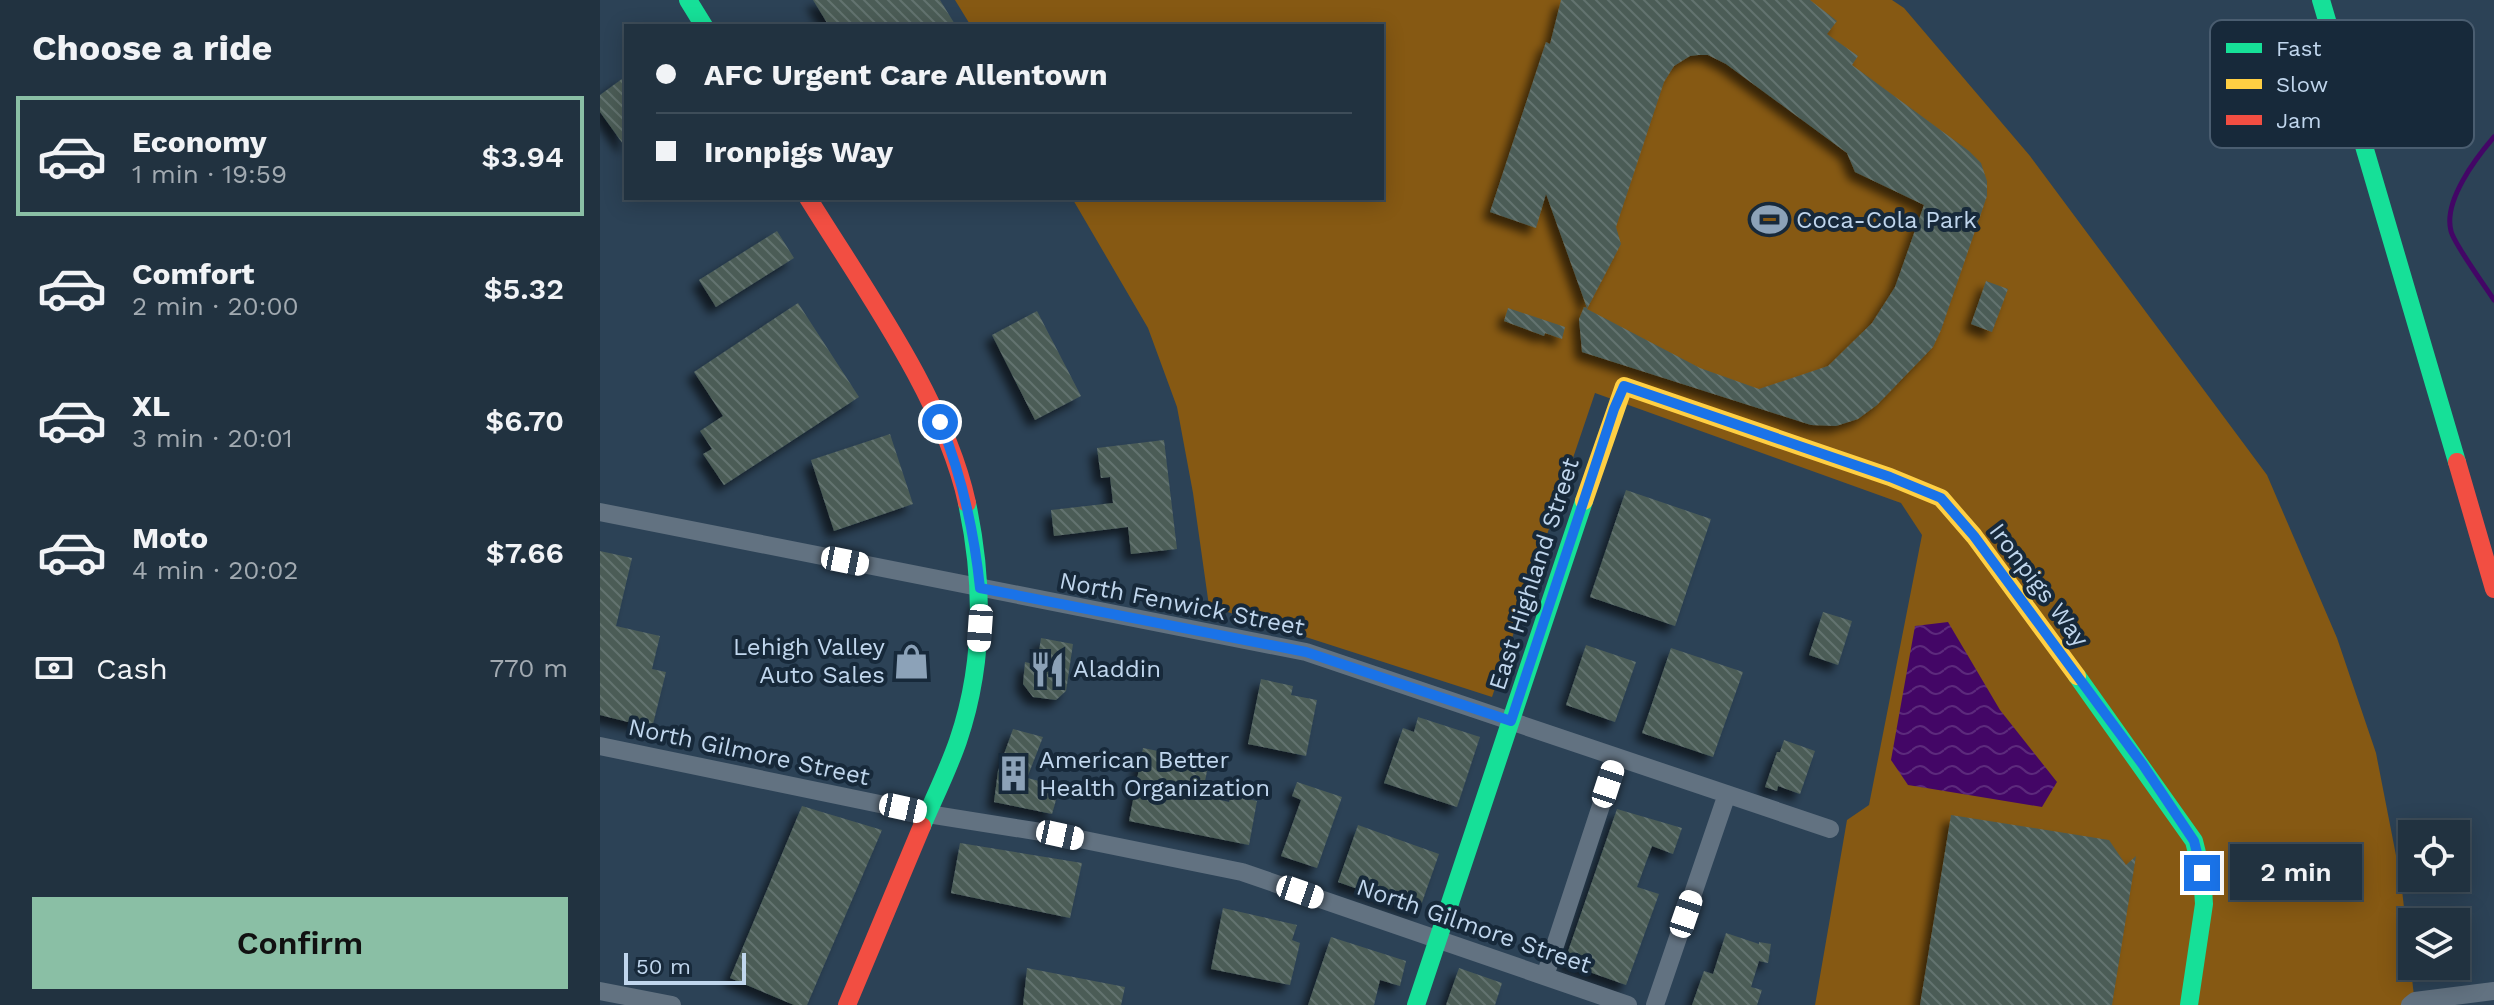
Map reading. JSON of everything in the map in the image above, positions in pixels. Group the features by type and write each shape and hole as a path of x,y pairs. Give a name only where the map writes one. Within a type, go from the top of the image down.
{"street":[{"path":"688,0 703,24"},
{"path":"2321,0 2327,20"},
{"path":"2364,148 2494,589"},
{"path":"809,200 881,316 940,422 966,496 980,588 978,655 958,741 847,1005"},
{"name":"East Highland Street","path":"1416,1005 1624,386"},
{"name":"Ironpigs Way","path":"1624,386 1890,477 1941,498 1974,536 2100,706 2194,841 2202,873 2204,904 2189,1005"},
{"name":"North Fenwick Street","path":"600,512 1306,652 1830,829"},
{"name":"North Gilmore Street","path":"600,746 928,814 1060,835 1242,872 1628,1005"},
{"path":"1545,976 1617,757"},
{"path":"1655,1005 1727,794"},
{"path":"600,991 672,1005"},
{"path":"2410,1005 2415,1001 2494,991"}],"shaded area":[{"name":"Coca-Cola Park","path":"955,0 1892,0 1904,8 2030,156 2267,475 2337,638 2376,753 2398,866 2398,892 2402,892 2404,908 2398,908 2398,980 2412,980 2415,1005 1815,1005 1847,820 1869,805 1922,535 1901,503 1595,393 1492,697 1209,606 1177,407 1148,328 1073,200 1384,200 1384,24 970,24"}],"water":[{"path":"1948,622 2000,710 2057,782 2042,807 1908,785 1891,760 1915,626"}],"building":[{"path":"813,0 940,0 955,24 828,24"},
{"path":"1561,0 1810,0 1837,21 1827,34 1858,56 1852,65 1969,151 1981,163 1987,181 1987,196 1933,347 1877,405 1858,419 1836,426 1811,425 1582,352 1579,319 1584,307 1587,308 1546,194 1536,228 1490,212 1546,42 1550,44","holes":["1708,55 1726,64 1847,153 1855,172 1924,205 1895,287 1872,323 1828,366 1759,389 1700,368 1587,309 1621,244 1616,227 1664,82 1674,66 1690,56"]},
{"path":"624,77 624,145 600,112 600,95"},
{"path":"777,231 794,258 716,307 699,280"},
{"path":"1986,281 2008,289 1992,332 1971,324"},
{"path":"798,303 859,397 724,485 703,454 712,449 700,431 723,416 694,372"},
{"path":"1508,308 1565,327 1562,339 1545,333 1544,336 1504,321"},
{"path":"1037,311 1081,396 1035,420 992,335"},
{"path":"890,434 913,504 834,531 811,460"},
{"path":"1164,440 1177,549 1131,554 1128,527 1054,536 1051,510 1113,503 1110,477 1101,478 1097,448"},
{"path":"1626,490 1711,519 1675,626 1590,597"},
{"path":"600,551 632,558 616,626 660,636 652,669 666,672 652,728 600,715"},
{"path":"1823,612 1852,621 1838,665 1809,655"},
{"name":"Aladdin","path":"1041,638 1073,644 1066,691 1056,700 1033,697 1023,684 1025,662 1037,665"},
{"path":"1586,645 1636,662 1615,722 1566,705"},
{"path":"1671,648 1743,672 1713,757 1642,733"},
{"path":"1261,679 1293,686 1291,695 1317,700 1306,756 1248,744"},
{"path":"1418,717 1480,737 1457,807 1384,783 1403,728 1414,732"},
{"name":"American Better Health Organization","path":"1013,729 1043,737 1027,778 1060,786 1052,814 994,802 998,771"},
{"path":"1784,740 1815,751 1800,794 1778,786 1777,791 1765,787"},
{"path":"1143,748 1209,761 1202,796 1229,802 1231,795 1257,801 1249,845 1129,821"},
{"path":"1297,782 1342,797 1317,868 1281,856 1301,800 1292,796"},
{"path":"802,806 882,830 807,1005 794,1005 730,978"},
{"path":"1617,809 1682,828 1673,854 1652,846 1637,887 1659,894 1626,985 1564,963"},
{"path":"1951,815 2109,840 2126,865 2136,856 2112,1005 1920,1005"},
{"path":"1358,825 1439,854 1419,911 1338,882"},
{"path":"960,843 1082,863 1070,918 951,893"},
{"path":"1223,908 1297,925 1292,940 1300,943 1290,985 1211,969"},
{"path":"1726,933 1759,944 1771,944 1768,963 1759,961 1751,987 1762,990 1757,1005 1692,1005 1704,971 1713,974"},
{"path":"1331,937 1406,961 1400,986 1380,980 1374,1005 1308,1005"},
{"path":"1027,968 1125,987 1121,1005 1023,1005"},
{"path":"1459,968 1502,983 1495,1005 1446,1005"}],"waterway":[{"path":"2494,137 2456,194 2450,219 2451,231 2458,245 2494,300"}],"traffic: fast":[{"path":"688,0 703,24"},
{"path":"2321,0 2327,20"},
{"path":"2365,148 2457,462"},
{"path":"1416,1005 1584,501"},
{"path":"922,826 958,741 973,682 979,593 967,503"},
{"path":"2077,676 2194,841 2202,873 2204,904 2189,1005"}],"traffic: slow":[{"path":"1584,501 1624,386 1890,477 1941,498 1974,536 2077,676"}],"traffic: jam":[{"path":"809,200 877,306 922,385 941,424 967,503"},
{"path":"2457,462 2494,589"},
{"path":"847,1005 922,826"}],"place":[{"name":"Coca-Cola Park","path":"1770,220"},
{"name":"Lehigh Valley Auto Sales","path":"911,661"},
{"name":"Aladdin","path":"1047,669"},
{"name":"American Better Health Organization","path":"1013,774"}],"route":[{"path":"940,422 966,496 980,588 1306,652 1511,721 1624,386 1890,477 1941,498 1974,536 2177,815 2194,841 2202,873"}]}
